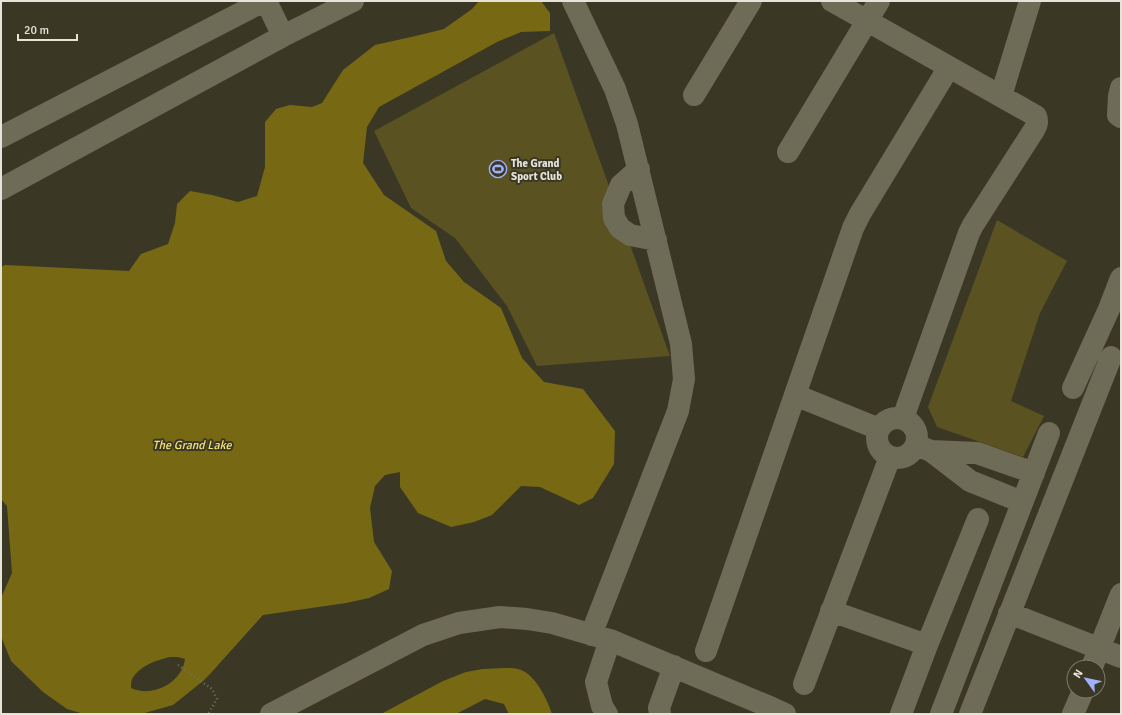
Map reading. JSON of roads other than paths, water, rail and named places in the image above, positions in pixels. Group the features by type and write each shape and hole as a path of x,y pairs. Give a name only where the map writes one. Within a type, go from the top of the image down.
{"street":[{"path":"1,138 265,1 283,36"},
{"path":"1,189 283,36 353,1"},
{"path":"573,1 615,89 627,124 681,344 684,379 678,411 601,638 596,682 602,706 607,714"},
{"path":"694,95 751,1"},
{"path":"832,1 1036,116 1038,121 1037,125 969,233 903,418"},
{"path":"788,152 879,1"},
{"path":"1000,96 1030,1"},
{"path":"706,651 856,221 949,67"},
{"path":"1121,88 1118,115 1121,117"},
{"path":"638,169 621,185 613,204 614,218 620,228 630,235 656,240"},
{"path":"1073,388 1109,309 1121,278"},
{"path":"970,714 1111,357"},
{"path":"795,395 880,429"},
{"path":"1022,502 970,481 924,448 918,440 914,426 903,418 890,419 884,423 880,429 877,441 883,452 890,457 901,458 924,448 977,453 1034,473"},
{"path":"940,714 1049,433"},
{"path":"804,684 890,457"},
{"path":"901,714 978,519"},
{"path":"1096,658 1121,594"},
{"path":"831,612 927,645"},
{"path":"1009,613 1096,658 1121,657"},
{"path":"271,714 423,635 459,623 500,617 552,623 601,638 674,666 784,714"},
{"path":"660,714 659,708 674,666"},
{"path":"1074,714 1080,699"}],"water":[{"name":"The Grand Lake","path":"479,1 541,1 550,13 550,31 521,32 497,42 379,107 367,127 363,163 384,195 436,231 446,261 464,282 501,308 522,358 544,382 583,389 615,431 614,464 593,498 579,505 540,487 521,486 492,515 474,522 451,527 418,513 400,487 400,472 385,475 375,486 370,508 374,542 392,571 389,589 369,598 346,603 263,615 203,681 173,705 141,714 84,714 67,709 43,692 11,661 1,636 1,598 12,573 7,506 1,499 1,267 5,265 129,271 141,254 168,244 175,223 177,204 190,191 238,202 257,196 265,167 265,122 276,109 290,105 312,107 322,103 343,70 375,45 444,29 472,9","holes":["178,657 185,659 183,668 178,675 165,686 157,690 148,691 139,691 131,688 132,679 139,670 165,658"]},
{"path":"483,669 518,669 524,671 530,676 540,687 552,714 509,714 504,704 485,699 456,714 381,714 443,681 466,672"}],"place":[{"name":"The Grand Sport Club","path":"498,169"}]}
